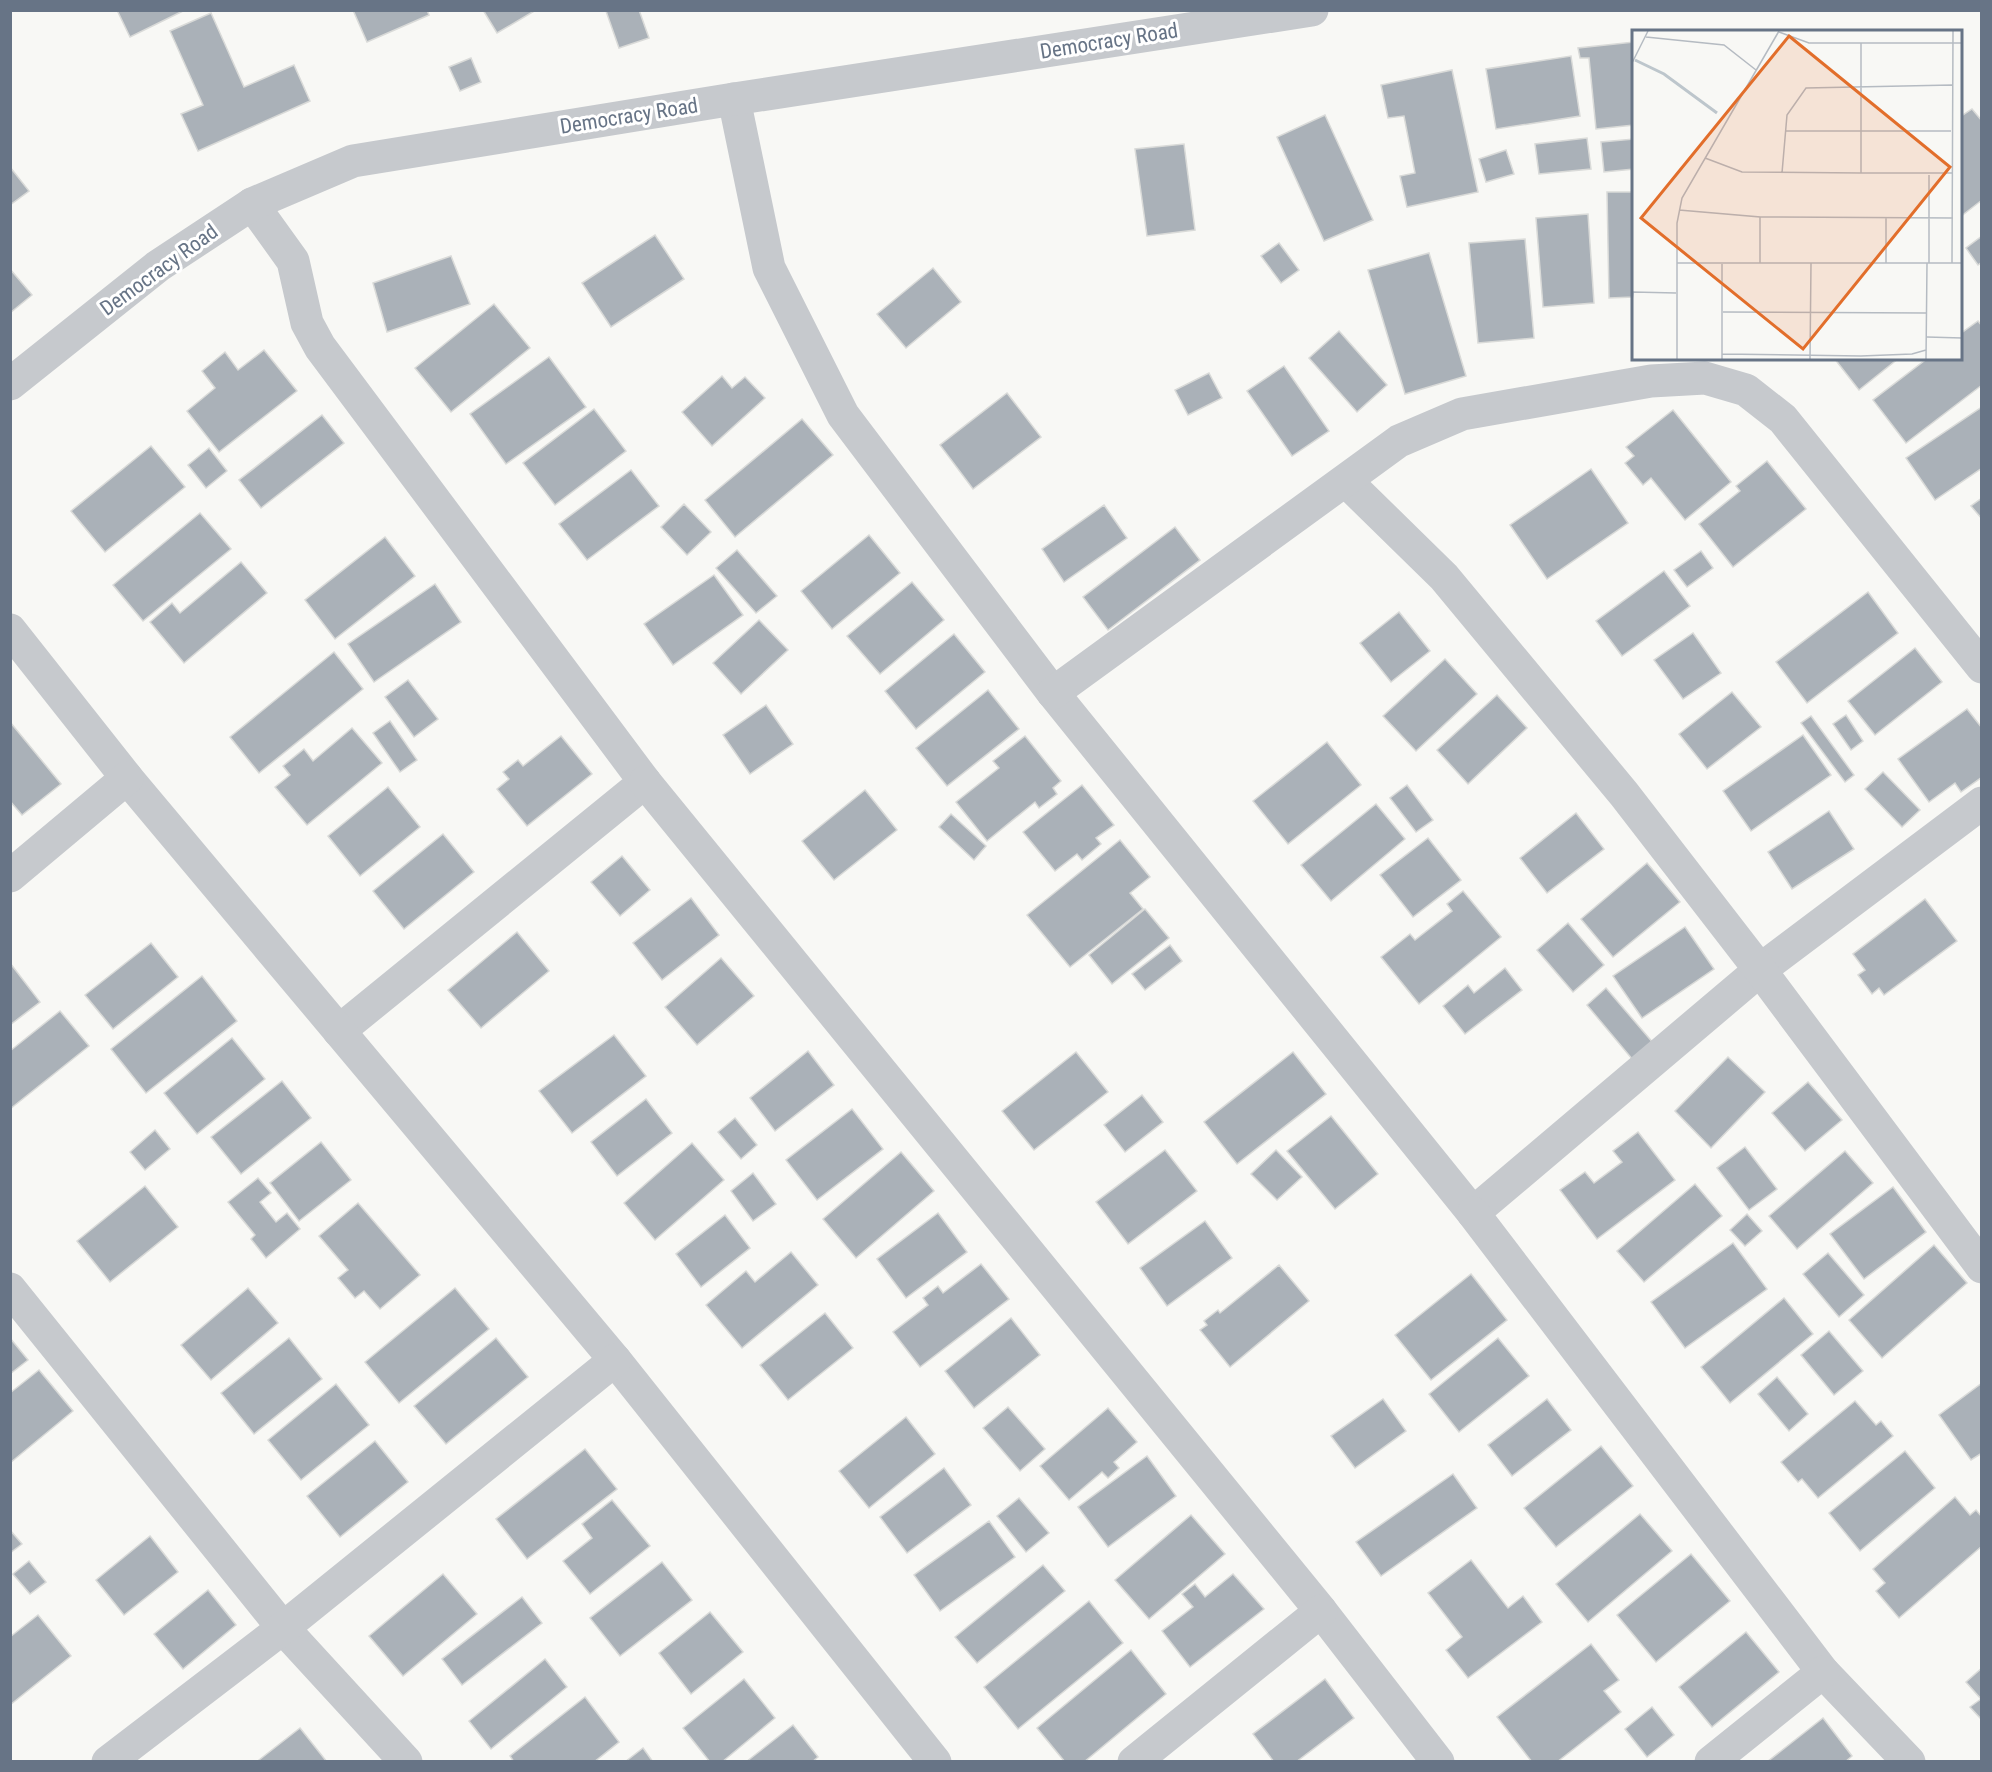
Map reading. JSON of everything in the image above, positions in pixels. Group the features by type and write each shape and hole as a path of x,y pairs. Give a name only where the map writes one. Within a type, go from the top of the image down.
{"street":[{"name":"Democracy Road","path":"10,384 158,266 252,204 353,161 734,99 1312,10"},
{"path":"734,99 769,268 843,415 1053,693 1473,1213 1823,1672 1909,1761"},
{"path":"252,204 293,261 307,323 320,347 645,782 1321,1611 1438,1761"},
{"path":"1053,693 1399,441 1462,414 1651,381 1705,378 1746,390 1783,419 1982,667"},
{"path":"1346,481 1444,577 1624,794 1760,970 1982,1267"},
{"path":"10,630 127,778 615,1360 935,1761"},
{"path":"10,876 127,778"},
{"path":"339,1030 645,782"},
{"path":"1473,1213 1760,970 1982,803"},
{"path":"10,1289 283,1628 406,1761"},
{"path":"108,1761 283,1628 615,1360"},
{"path":"1134,1761 1321,1611"},
{"path":"1711,1761 1823,1672"}],"building":[{"path":"117,10 185,10 130,37"},
{"path":"353,10 427,10 429,15 367,42"},
{"path":"483,10 536,10 497,33"},
{"path":"639,10 649,38 619,48 606,11"},
{"path":"211,13 244,87 294,65 310,101 198,151 181,114 203,105 170,31"},
{"path":"1632,42 1632,125 1596,129 1589,58 1580,58 1578,48"},
{"path":"1571,56 1580,116 1496,129 1486,69"},
{"path":"471,58 481,82 460,91 449,67"},
{"path":"1452,70 1478,192 1407,207 1400,176 1415,173 1404,116 1388,118 1381,85"},
{"path":"1972,109 1982,121 1982,200 1962,215 1962,116"},
{"path":"1325,115 1373,220 1324,241 1277,137"},
{"path":"1587,138 1591,169 1539,174 1535,144"},
{"path":"1632,139 1632,169 1604,172 1601,142"},
{"path":"1184,144 1195,230 1147,236 1135,149"},
{"path":"1506,150 1514,174 1486,182 1479,159"},
{"path":"10,167 29,191 10,205"},
{"path":"1607,192 1632,192 1632,297 1609,298"},
{"path":"1588,214 1594,303 1543,307 1536,218"},
{"path":"655,235 684,279 611,327 582,283"},
{"path":"1982,236 1982,262 1978,265 1966,248"},
{"path":"1525,239 1534,338 1478,343 1469,243"},
{"path":"1279,243 1299,270 1281,283 1261,256"},
{"path":"1429,253 1466,376 1405,394 1368,270"},
{"path":"451,256 470,304 387,332 373,283"},
{"path":"933,268 961,302 906,348 877,314"},
{"path":"10,269 32,295 10,313"},
{"path":"494,304 530,348 451,412 415,368"},
{"path":"1978,321 1982,326 1982,385 1906,443 1873,400 1925,360 1962,360 1962,333"},
{"path":"1339,331 1387,385 1357,412 1309,358"},
{"path":"264,350 297,391 219,452 187,411 215,388 202,371 225,352 238,370"},
{"path":"549,357 586,407 506,464 470,414"},
{"path":"1836,360 1896,360 1859,390"},
{"path":"1284,366 1329,431 1292,456 1247,391"},
{"path":"1209,373 1222,398 1188,415 1175,390"},
{"path":"722,376 732,388 745,377 765,398 712,446 682,412"},
{"path":"1007,393 1041,437 973,489 940,445"},
{"path":"1982,407 1982,468 1935,500 1906,458"},
{"path":"594,409 626,451 555,505 523,463"},
{"path":"1673,410 1731,482 1685,520 1651,478 1643,485 1625,463 1634,456 1626,447"},
{"path":"322,415 344,443 261,508 239,480"},
{"path":"802,419 833,455 735,537 705,500"},
{"path":"151,446 185,487 105,552 71,511"},
{"path":"209,448 227,471 206,488 188,465"},
{"path":"1767,461 1806,509 1733,567 1699,524 1740,491 1736,486"},
{"path":"1591,469 1628,523 1547,579 1510,525"},
{"path":"631,470 659,506 587,560 559,524"},
{"path":"1982,498 1982,519 1971,506"},
{"path":"684,504 711,532 687,555 661,527"},
{"path":"1104,505 1127,538 1064,582 1042,549"},
{"path":"200,513 231,549 143,621 113,585"},
{"path":"1175,527 1200,560 1108,630 1083,597"},
{"path":"869,535 900,573 832,629 801,591"},
{"path":"385,537 415,576 335,639 305,600"},
{"path":"737,550 777,596 756,613 716,568"},
{"path":"1701,551 1713,568 1687,587 1674,570"},
{"path":"241,562 267,593 184,663 150,622 172,603 180,613"},
{"path":"1664,571 1690,606 1622,656 1596,621"},
{"path":"714,575 743,615 673,665 644,624"},
{"path":"912,582 944,620 880,674 847,636"},
{"path":"435,584 461,622 374,682 348,644"},
{"path":"1868,592 1898,633 1807,703 1776,662"},
{"path":"1399,612 1430,651 1391,682 1360,643"},
{"path":"759,620 788,650 741,694 713,663"},
{"path":"1693,633 1721,673 1683,699 1654,660"},
{"path":"954,634 985,672 916,729 885,691"},
{"path":"1915,648 1942,682 1875,735 1848,701"},
{"path":"334,652 363,689 259,773 230,737"},
{"path":"1445,659 1477,694 1416,751 1383,716"},
{"path":"408,680 438,719 414,737 385,697"},
{"path":"988,690 1019,729 947,786 916,748"},
{"path":"1732,692 1761,727 1707,769 1679,734"},
{"path":"1497,695 1527,728 1468,784 1437,750"},
{"path":"766,705 793,744 750,774 723,735"},
{"path":"1967,709 1982,728 1982,777 1961,792 1955,783 1929,802 1898,759"},
{"path":"1846,715 1863,741 1851,750 1833,724"},
{"path":"1811,716 1854,775 1845,782 1801,723"},
{"path":"390,721 417,760 400,772 373,733"},
{"path":"10,722 61,784 22,815 10,801"},
{"path":"352,728 382,763 307,825 275,787 290,775 283,766 304,749 313,761"},
{"path":"1803,735 1831,775 1751,831 1723,791"},
{"path":"561,736 592,774 527,826 497,789 509,779 503,772 518,760 523,766"},
{"path":"1025,736 1061,781 1053,788 1057,794 1039,808 1035,802 987,841 956,802 999,768 993,761"},
{"path":"1327,742 1361,785 1288,844 1253,801"},
{"path":"1883,772 1920,810 1902,827 1865,789"},
{"path":"1082,785 1114,825 1096,838 1101,844 1082,860 1077,854 1055,871 1023,832"},
{"path":"1407,785 1433,820 1416,832 1390,798"},
{"path":"388,787 420,827 360,876 328,836"},
{"path":"865,790 897,830 834,880 802,841"},
{"path":"1376,804 1405,839 1331,901 1301,865"},
{"path":"1829,811 1854,849 1792,889 1768,852"},
{"path":"1576,813 1604,849 1547,893 1520,858"},
{"path":"951,814 986,846 974,860 939,827"},
{"path":"443,834 474,872 404,929 373,891"},
{"path":"1428,838 1461,880 1413,917 1380,875"},
{"path":"1120,840 1150,877 1130,893 1143,909 1070,967 1027,915"},
{"path":"622,856 650,890 620,916 591,882"},
{"path":"1647,863 1680,902 1613,957 1581,919"},
{"path":"1463,891 1501,937 1419,1004 1381,957 1410,934 1415,940 1452,911 1447,904"},
{"path":"691,898 719,935 662,980 633,943"},
{"path":"1925,899 1957,941 1884,995 1879,988 1872,994 1858,975 1865,970 1853,954"},
{"path":"1145,909 1169,938 1112,984 1089,955"},
{"path":"1568,923 1604,965 1573,992 1537,950"},
{"path":"1685,927 1714,969 1642,1018 1613,976"},
{"path":"517,932 549,971 481,1028 448,990"},
{"path":"151,943 178,977 113,1029 85,995"},
{"path":"1170,945 1182,961 1145,990 1132,974"},
{"path":"721,958 754,996 697,1045 665,1007"},
{"path":"10,963 40,1002 10,1025"},
{"path":"1505,968 1522,990 1465,1034 1443,1006 1468,985 1474,993"},
{"path":"202,976 237,1021 146,1093 111,1049"},
{"path":"1606,988 1654,1044 1633,1060 1587,1005"},
{"path":"60,1011 89,1046 10,1109 10,1051"},
{"path":"614,1035 646,1076 572,1133 539,1091"},
{"path":"232,1038 265,1079 197,1134 164,1093"},
{"path":"808,1051 834,1085 775,1131 750,1098"},
{"path":"1076,1052 1108,1092 1034,1150 1002,1111"},
{"path":"1293,1052 1326,1094 1237,1164 1204,1122"},
{"path":"1728,1057 1765,1092 1711,1148 1675,1111"},
{"path":"282,1081 311,1118 241,1174 211,1137"},
{"path":"1808,1082 1842,1120 1805,1151 1772,1113"},
{"path":"1142,1095 1163,1122 1125,1152 1104,1125"},
{"path":"646,1099 672,1133 617,1176 591,1142"},
{"path":"852,1109 883,1149 817,1200 786,1160"},
{"path":"1331,1116 1378,1174 1335,1209 1287,1151"},
{"path":"735,1118 757,1145 741,1159 718,1132"},
{"path":"155,1130 170,1149 145,1170 130,1152"},
{"path":"1638,1132 1675,1180 1597,1239 1560,1190 1585,1172 1594,1183 1622,1162 1613,1151"},
{"path":"321,1142 351,1180 299,1221 270,1183"},
{"path":"692,1143 724,1180 655,1240 624,1203"},
{"path":"1745,1147 1777,1189 1749,1210 1717,1168"},
{"path":"1165,1150 1197,1191 1128,1244 1096,1202"},
{"path":"1276,1150 1302,1177 1277,1200 1251,1174"},
{"path":"1845,1151 1873,1183 1797,1249 1769,1216"},
{"path":"901,1152 934,1191 856,1258 823,1219"},
{"path":"753,1173 776,1204 753,1221 731,1191"},
{"path":"258,1178 271,1193 260,1202 276,1222 287,1213 300,1229 266,1258 251,1239 255,1235 228,1202"},
{"path":"1695,1184 1722,1216 1644,1282 1617,1251"},
{"path":"145,1186 178,1227 110,1282 77,1241"},
{"path":"1893,1187 1926,1232 1864,1279 1830,1234"},
{"path":"358,1203 420,1275 380,1309 364,1291 355,1298 338,1278 348,1270 319,1236"},
{"path":"938,1213 967,1252 906,1298 877,1259"},
{"path":"1747,1214 1762,1231 1745,1246 1730,1230"},
{"path":"725,1215 750,1248 701,1287 676,1254"},
{"path":"1205,1221 1232,1258 1167,1306 1140,1268"},
{"path":"1733,1243 1767,1289 1685,1348 1651,1302"},
{"path":"1934,1245 1967,1283 1882,1358 1849,1320"},
{"path":"791,1252 818,1285 742,1348 706,1305 746,1271 755,1282"},
{"path":"1828,1253 1864,1295 1839,1317 1803,1274"},
{"path":"981,1264 1009,1299 920,1367 893,1332 928,1305 923,1298 938,1286 943,1293"},
{"path":"1279,1265 1309,1301 1230,1367 1200,1330 1207,1325 1204,1321 1218,1310 1220,1313"},
{"path":"1471,1274 1507,1320 1431,1380 1395,1335"},
{"path":"248,1288 278,1323 211,1380 181,1345"},
{"path":"455,1288 489,1329 399,1403 365,1362"},
{"path":"1784,1298 1813,1334 1730,1403 1701,1367"},
{"path":"825,1313 853,1348 788,1400 760,1365"},
{"path":"1011,1318 1040,1355 974,1408 945,1371"},
{"path":"1829,1331 1863,1371 1834,1395 1801,1355"},
{"path":"10,1338 28,1360 10,1374"},
{"path":"289,1338 322,1379 254,1434 221,1393"},
{"path":"496,1338 528,1377 446,1444 414,1406"},
{"path":"1498,1338 1529,1376 1459,1432 1429,1394"},
{"path":"39,1370 73,1411 10,1463 10,1393"},
{"path":"1777,1377 1808,1414 1789,1431 1758,1394"},
{"path":"1982,1383 1982,1453 1971,1460 1939,1415"},
{"path":"336,1384 369,1425 301,1480 268,1440"},
{"path":"1383,1399 1406,1431 1355,1468 1331,1436"},
{"path":"1547,1399 1571,1430 1512,1476 1488,1445"},
{"path":"1855,1401 1876,1425 1881,1421 1893,1436 1818,1498 1802,1479 1798,1482 1781,1462"},
{"path":"1008,1407 1045,1449 1020,1471 983,1428"},
{"path":"1108,1408 1137,1442 1114,1462 1119,1468 1108,1478 1102,1472 1069,1500 1040,1466"},
{"path":"906,1417 935,1454 869,1508 839,1471"},
{"path":"375,1441 408,1482 340,1537 307,1496"},
{"path":"1601,1446 1633,1486 1556,1547 1524,1508"},
{"path":"585,1449 617,1489 527,1559 496,1519"},
{"path":"1905,1451 1935,1488 1860,1551 1829,1513"},
{"path":"1147,1456 1176,1496 1108,1547 1078,1507"},
{"path":"944,1468 971,1505 907,1553 880,1517"},
{"path":"1453,1474 1477,1508 1381,1576 1356,1542"},
{"path":"1955,1497 1970,1515 1976,1510 1982,1517 1982,1546 1899,1618 1876,1591 1885,1583 1873,1569"},
{"path":"1019,1498 1049,1533 1026,1552 997,1516"},
{"path":"612,1500 650,1546 590,1594 563,1561 592,1538 582,1524"},
{"path":"1640,1514 1672,1551 1588,1622 1556,1584"},
{"path":"1191,1515 1225,1554 1149,1619 1115,1580"},
{"path":"989,1521 1015,1557 940,1611 914,1575"},
{"path":"10,1530 22,1544 10,1553"},
{"path":"150,1536 178,1572 124,1615 96,1580"},
{"path":"1691,1554 1730,1601 1656,1662 1617,1615"},
{"path":"1471,1560 1508,1608 1523,1596 1542,1622 1468,1678 1446,1650 1462,1637 1428,1593"},
{"path":"29,1561 46,1582 30,1594 13,1574"},
{"path":"662,1562 692,1600 620,1656 590,1618"},
{"path":"1043,1565 1065,1591 977,1663 955,1637"},
{"path":"443,1574 477,1614 403,1676 369,1636"},
{"path":"1233,1574 1264,1609 1190,1667 1162,1631 1193,1607 1182,1594 1195,1584 1205,1597"},
{"path":"208,1590 236,1625 183,1669 154,1634"},
{"path":"522,1597 542,1623 462,1685 442,1659"},
{"path":"1089,1601 1123,1643 1018,1729 984,1687"},
{"path":"710,1612 743,1652 691,1694 659,1653"},
{"path":"38,1615 71,1656 10,1705 10,1637"},
{"path":"1746,1632 1779,1672 1712,1727 1679,1687"},
{"path":"1591,1644 1619,1680 1604,1691 1621,1712 1557,1762 1532,1762 1497,1717"},
{"path":"1131,1650 1166,1694 1084,1762 1065,1762 1037,1728"},
{"path":"545,1659 567,1687 491,1749 469,1721"},
{"path":"1982,1668 1982,1720 1970,1707 1981,1699 1966,1682"},
{"path":"744,1679 775,1718 722,1762 710,1762 683,1728"},
{"path":"1325,1679 1354,1718 1296,1762 1274,1762 1253,1734"},
{"path":"585,1697 619,1742 594,1762 514,1762 510,1756"},
{"path":"1652,1707 1674,1735 1647,1757 1625,1729"},
{"path":"1823,1718 1852,1756 1845,1762 1767,1762"},
{"path":"793,1725 818,1757 812,1762 746,1762"},
{"path":"300,1728 327,1762 261,1762 259,1760"},
{"path":"643,1748 653,1762 625,1762"}]}
